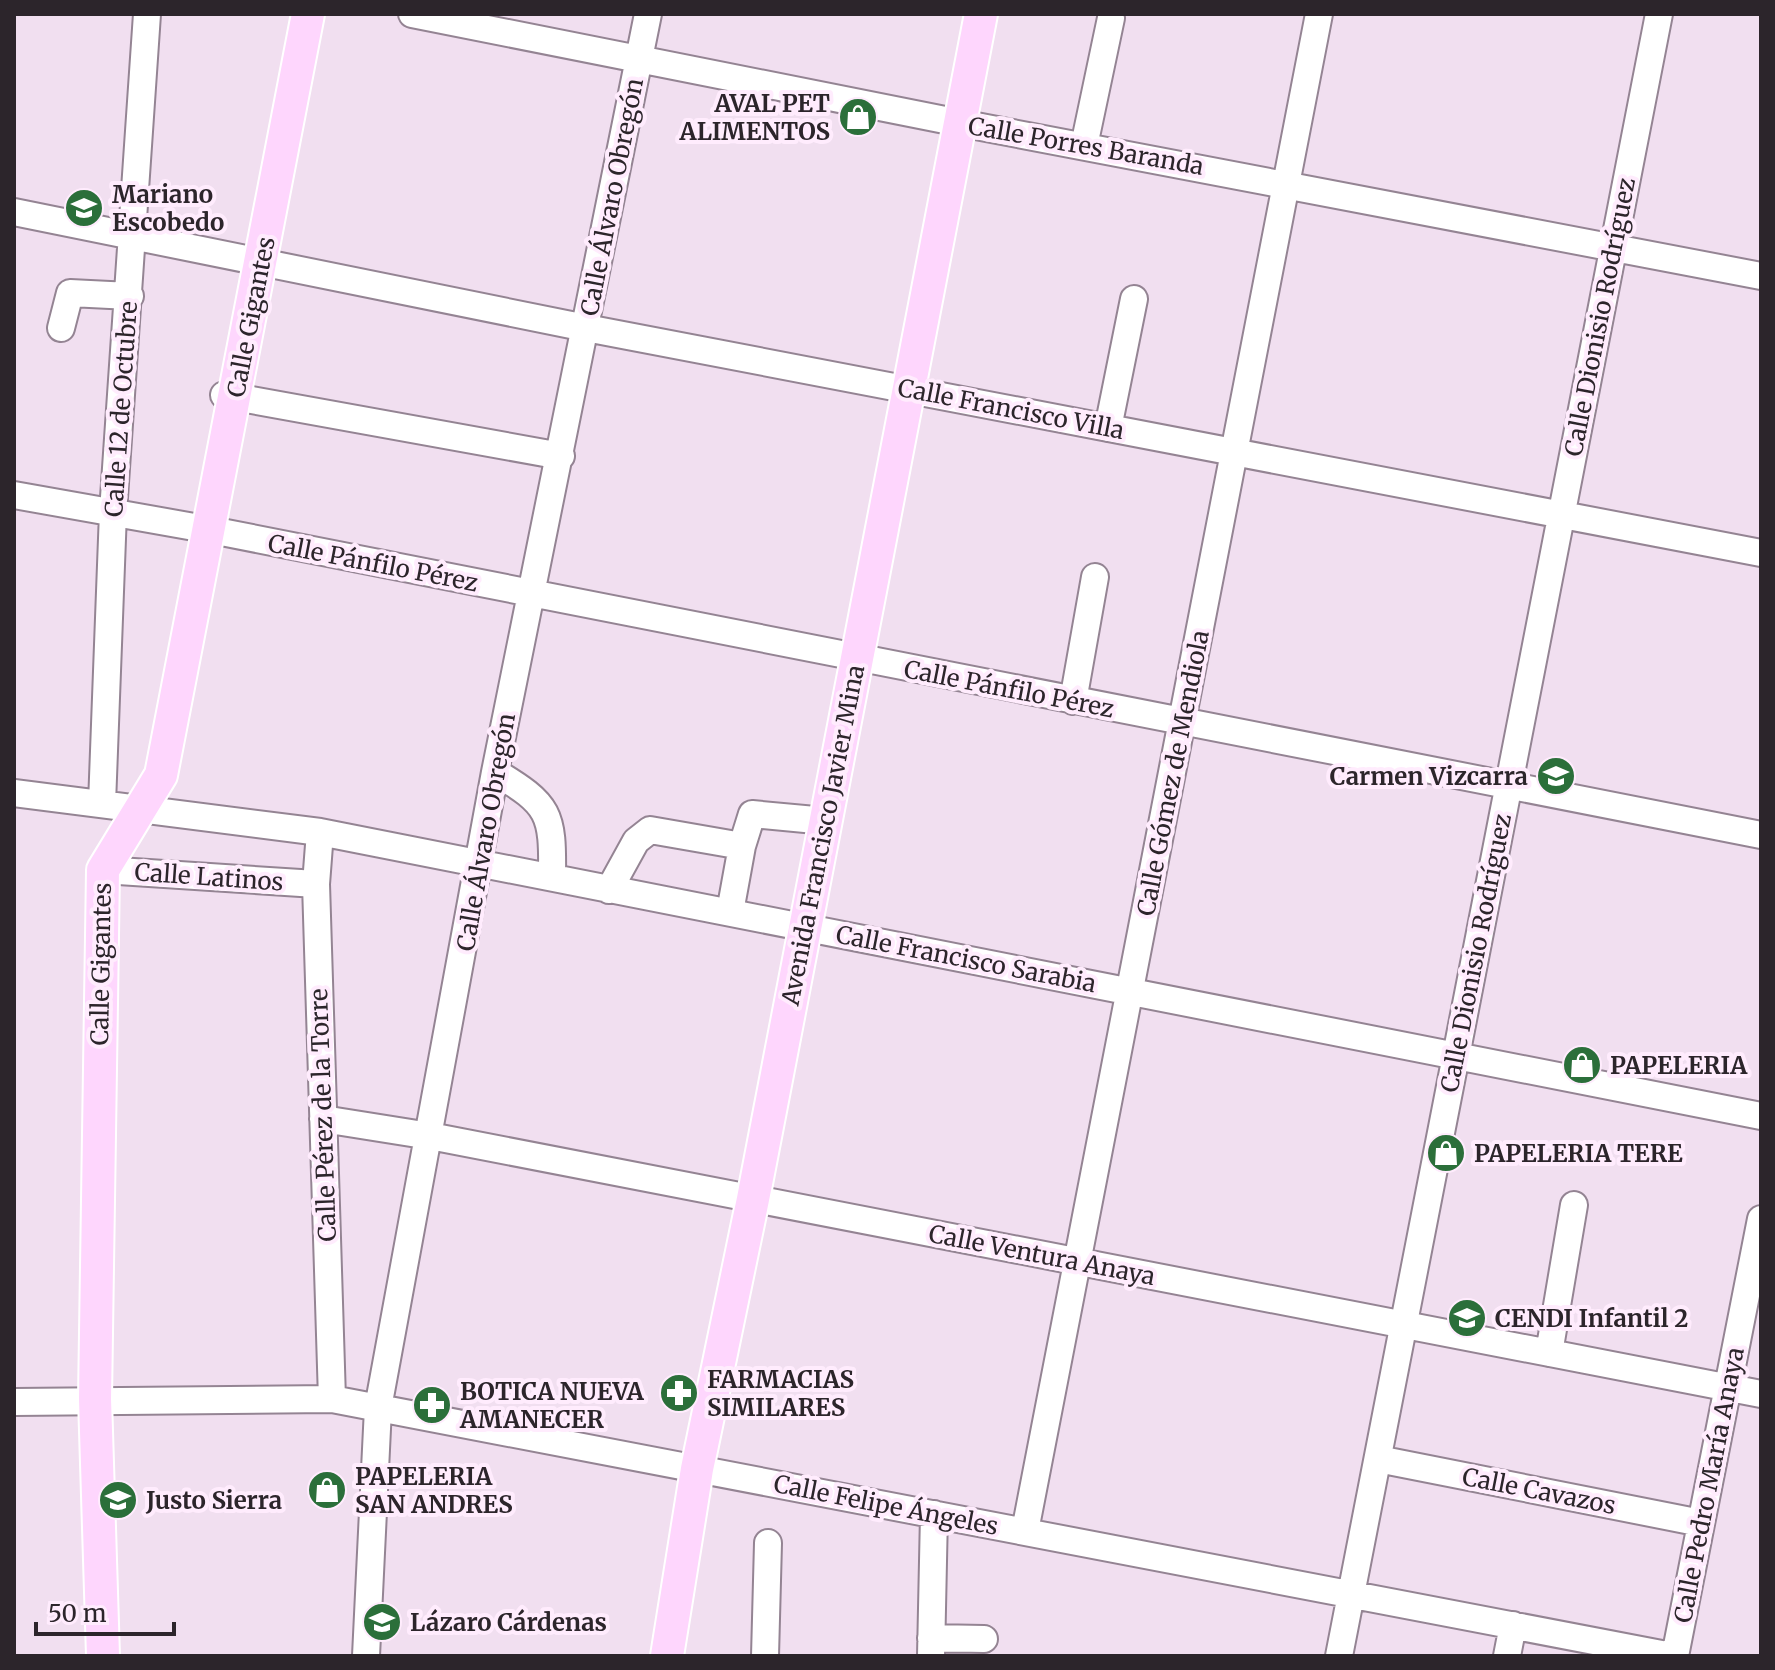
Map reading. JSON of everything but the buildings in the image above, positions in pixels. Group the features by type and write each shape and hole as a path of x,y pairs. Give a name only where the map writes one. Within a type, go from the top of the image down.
{"main road":[{"name":"Calle Gigantes","path":"103,1656 95,1399 103,870 156,811 211,530 230,396 261,261 308,14"},
{"name":"Avenida Francisco Javier Mina","path":"667,1656 697,1469 753,1199 981,14"}],"street":[{"name":"Calle 12 de Octubre","path":"102,804 113,512 147,14"},
{"name":"Calle Porres Baranda","path":"412,14 960,123 1761,276"},
{"name":"Calle Álvaro Obregón","path":"366,1656 378,1408 495,772 533,596 648,14"},
{"name":"Calle Gómez de Mendiola","path":"1025,1531 1319,14"},
{"name":"Calle Dionisio Rodríguez","path":"1339,1656 1659,14"},
{"path":"1084,146 1111,18"},
{"name":"Calle Francisco Villa","path":"14,212 586,328 1761,553"},
{"path":"61,328 70,293 130,296"},
{"path":"1108,428 1134,299"},
{"path":"230,396 561,456"},
{"name":"Calle Pánfilo Pérez","path":"14,495 211,530 533,596 1761,835"},
{"path":"1073,701 1095,577"},
{"path":"495,772 525,790 545,813 553,831 552,877"},
{"name":"Calle Francisco Sarabia","path":"14,793 320,832 1761,1116"},
{"path":"730,912 742,846 752,814 826,821"},
{"path":"609,890 636,841 650,830 742,846"},
{"name":"Calle Pérez de la Torre","path":"320,832 316,884 332,1399"},
{"name":"Calle Latinos","path":"103,870 316,884"},
{"name":"Calle Ventura Anaya","path":"323,1119 430,1136 1761,1394"},
{"path":"1549,1353 1574,1205"},
{"name":"Calle Pedro María Anaya","path":"1674,1656 1761,1219"},
{"name":"Calle Felipe Ángeles","path":"14,1402 332,1399 1674,1656"},
{"name":"Calle Cavazos","path":"1378,1459 1701,1523"},
{"path":"934,1514 931,1647 984,1639"},
{"path":"765,1656 768,1543"},
{"path":"1507,1656 1513,1625"}],"place":[{"name":"AVAL PET ALIMENTOS","path":"858,117"},
{"name":"Mariano Escobedo","path":"84,208"},
{"name":"Carmen Vizcarra","path":"1556,776"},
{"name":"PAPELERIA","path":"1582,1065"},
{"name":"PAPELERIA TERE","path":"1446,1153"},
{"name":"CENDI Infantil 2","path":"1467,1318"},
{"name":"FARMACIAS SIMILARES","path":"679,1393"},
{"name":"BOTICA NUEVA AMANECER","path":"432,1405"},
{"name":"PAPELERIA SAN ANDRES","path":"327,1490"},
{"name":"Justo Sierra","path":"118,1500"},
{"name":"Lázaro Cárdenas","path":"382,1622"}]}
